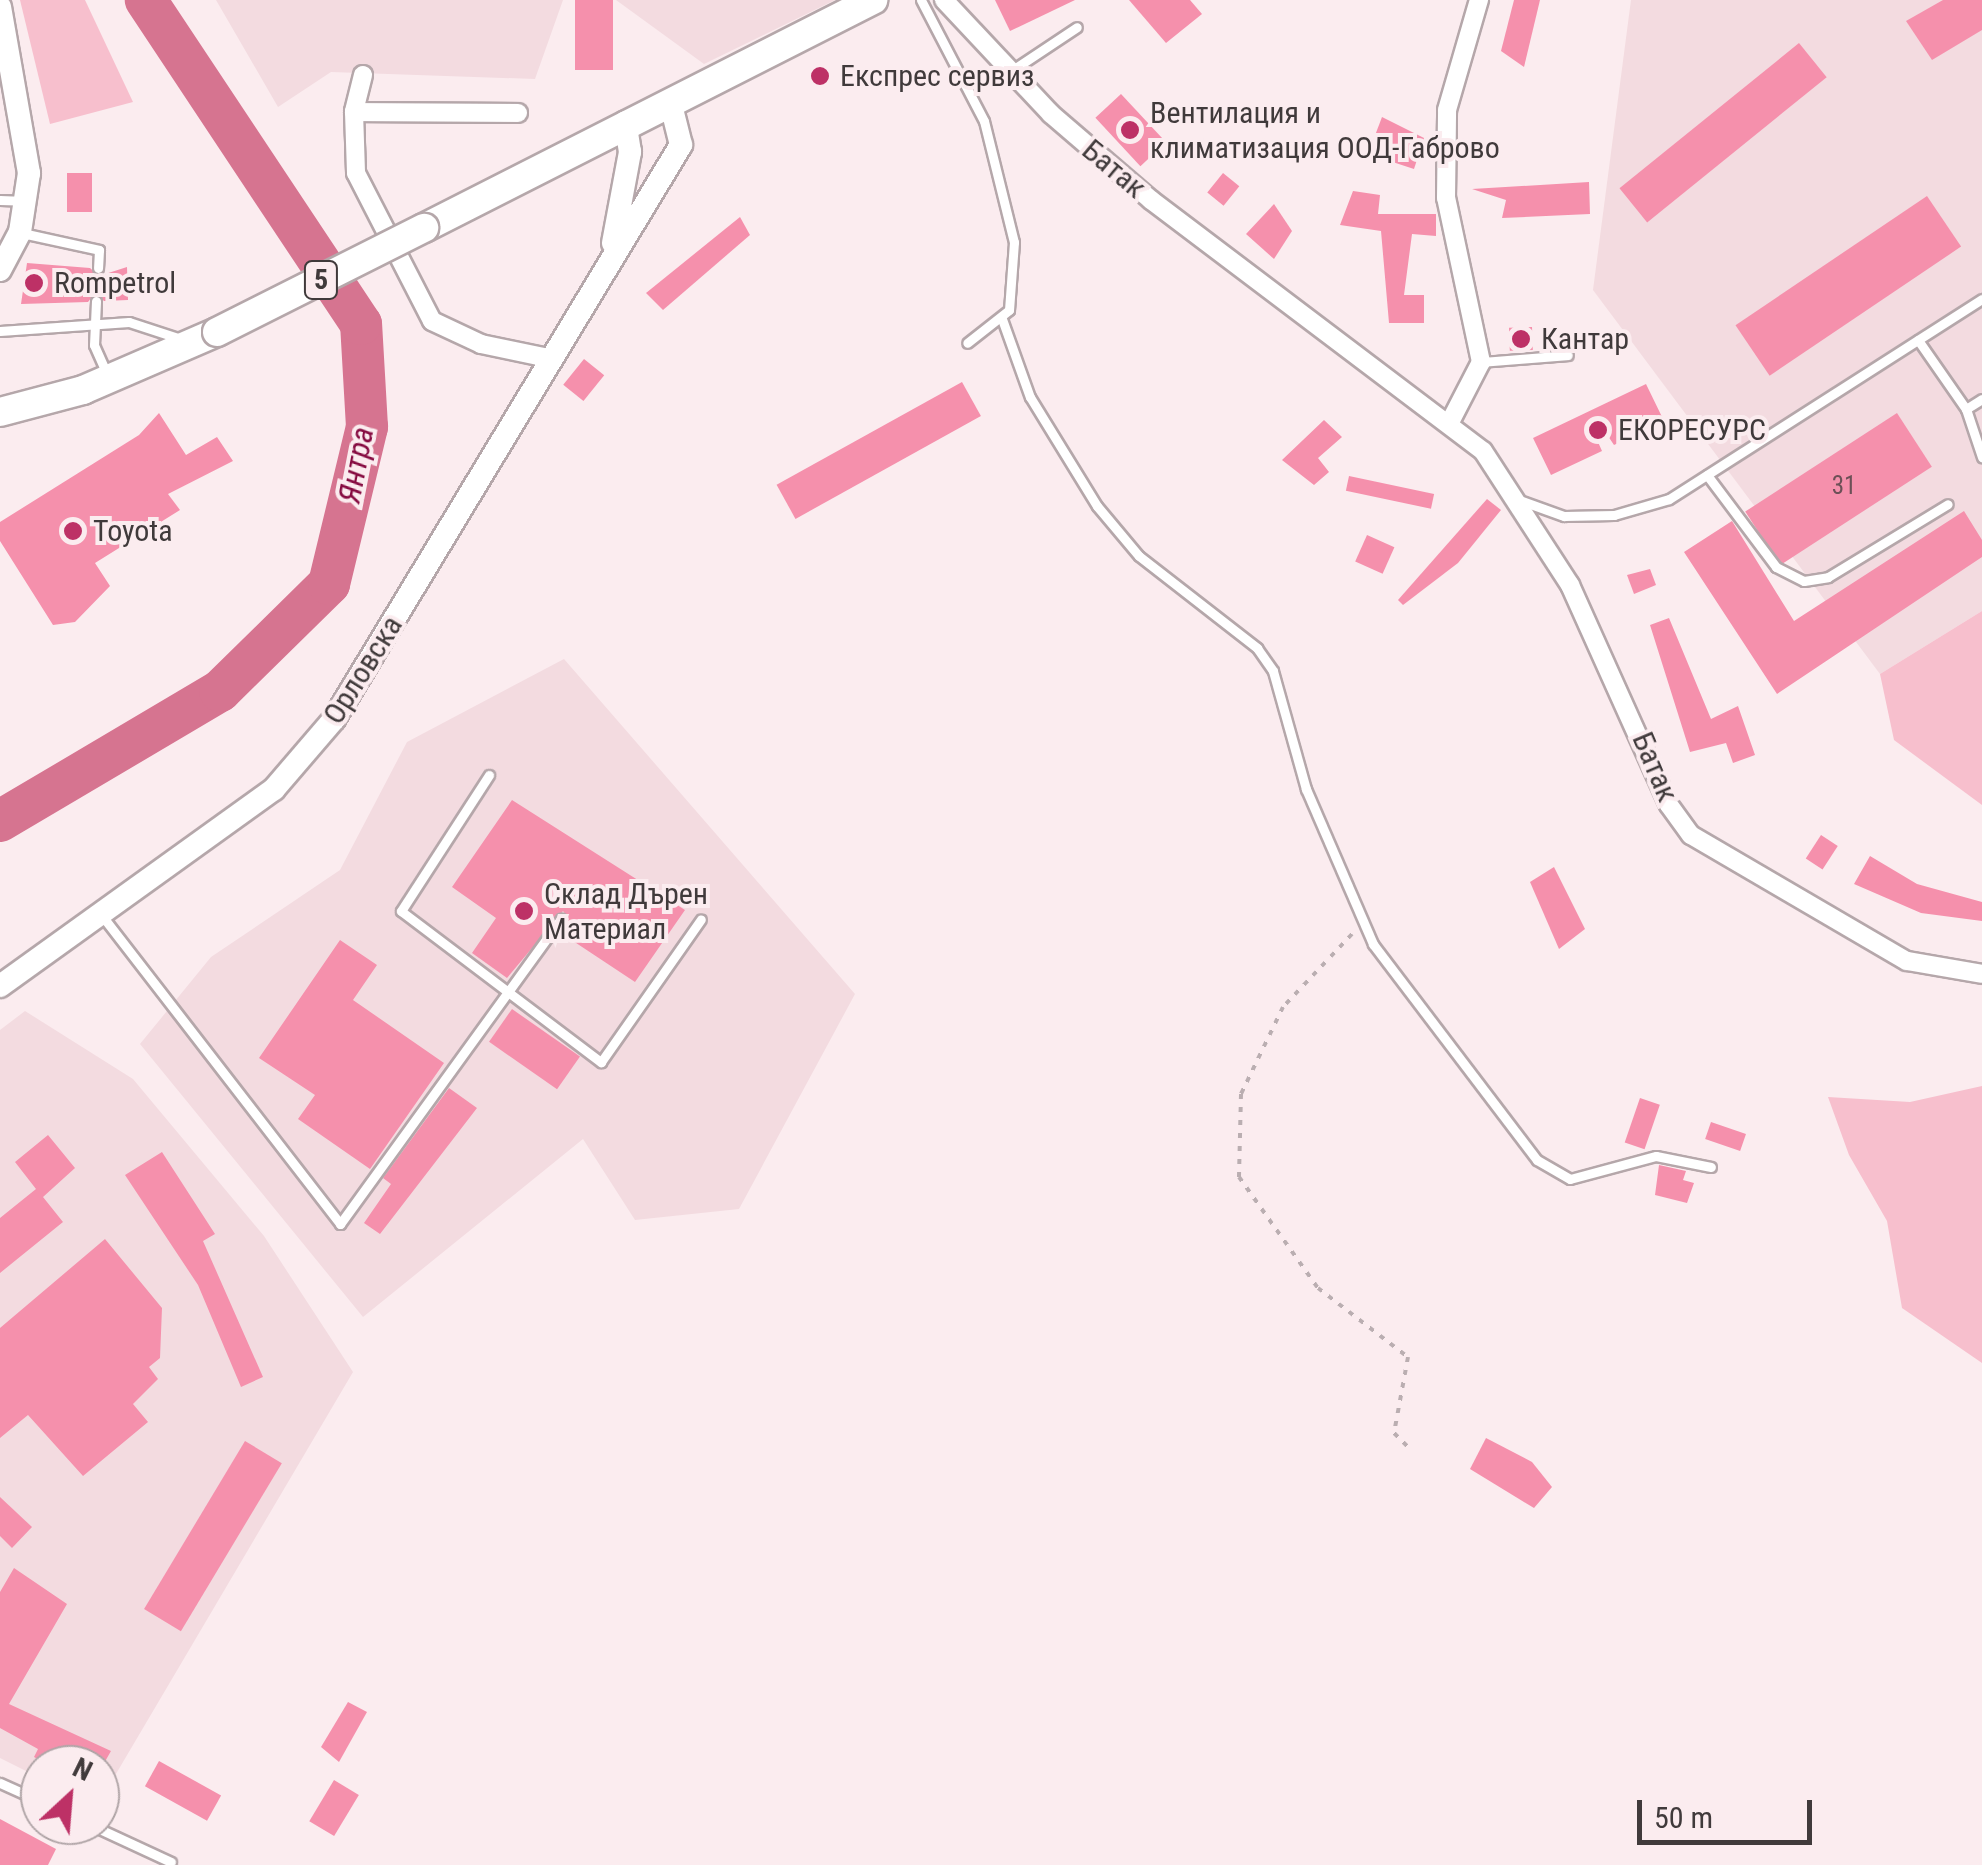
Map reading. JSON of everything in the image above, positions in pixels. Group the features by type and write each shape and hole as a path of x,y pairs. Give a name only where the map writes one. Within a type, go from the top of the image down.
{"main road":[{"name":"5","path":"0,412 110,380 206,338 624,122 873,0"}],"street":[{"name":"Батак","path":"944,0 1011,71 1151,200 1450,422 1522,500 1605,655 1669,805 1691,835 1907,960 1982,974"},
{"path":"1450,422 1481,362 1446,198 1448,110 1479,0"},
{"path":"0,8 28,148 28,202 20,232 0,270"},
{"path":"363,75 354,112 356,173 432,321 481,344 548,358"},
{"name":"Орловска","path":"0,986 274,789 334,720 548,358 681,145 670,101"},
{"path":"354,112 518,113"},
{"name":"Орловска","path":"612,252 630,152 624,122"}],"lane":[{"path":"921,0 964,77 1000,178 1016,287 1002,319 966,344"},
{"path":"1011,71 1077,27"},
{"path":"0,200 28,202"},
{"path":"20,232 98,250 98,268"},
{"path":"1522,500 1564,516 1614,515 1669,500 1982,299"},
{"path":"96,301 94,345 110,380"},
{"path":"1002,319 1030,397 1097,506 1139,556 1242,635 1273,671 1306,789 1364,918 1430,1029 1554,1172 1588,1178 1656,1156 1711,1167"},
{"path":"0,331 128,322 206,338"},
{"path":"1918,340 1966,409 1982,458"},
{"path":"1481,362 1568,355"},
{"path":"1966,409 1982,399"},
{"path":"1707,475 1776,567 1804,581 1828,576 1948,504"},
{"path":"489,775 401,912 601,1062 701,919"},
{"path":"101,915 340,1224 561,919"},
{"path":"120,1838 172,1862"}],"path":[{"path":"1364,918 1283,1006 1241,1094 1239,1177 1318,1288 1408,1356 1394,1433 1412,1451"}],"shaded area":[{"path":"20,0 85,0 133,102 50,124"},
{"path":"216,0 563,0 535,79 331,72 278,107"},
{"path":"616,0 835,0 704,64"},
{"path":"1631,0 1982,0 1982,611 1880,674 1593,290"},
{"path":"1982,611 1982,805 1894,740 1880,674"},
{"path":"564,659 855,994 739,1209 635,1220 583,1139 363,1317 140,1044 211,957 340,870 407,742"},
{"path":"25,1011 133,1079 264,1236 353,1372 120,1767 120,1745 20,1745 20,1768 0,1758 0,1030"},
{"path":"1982,1086 1982,1363 1902,1308 1887,1221 1849,1155 1828,1097 1910,1102"}],"building":[{"path":"575,0 613,0 613,70 575,70"},
{"path":"995,0 1075,0 1010,31"},
{"path":"1129,0 1190,0 1202,14 1166,43"},
{"path":"1514,0 1540,0 1524,67 1501,51"},
{"path":"1943,0 1982,0 1982,30 1932,60 1906,21"},
{"path":"1799,43 1827,77 1647,223 1619,188"},
{"name":"Вентилация и климатизация ООД-Габрово","path":"1121,94 1166,142 1140,166 1095,118"},
{"path":"1382,117 1424,138 1414,169 1368,154"},
{"path":"67,173 92,173 92,212 67,212"},
{"path":"1223,173 1239,186 1224,206 1207,192"},
{"path":"1589,182 1590,214 1502,218 1506,200 1472,189"},
{"path":"1353,191 1380,195 1378,214 1436,214 1436,236 1412,234 1404,295 1424,295 1424,323 1389,323 1381,231 1340,225"},
{"path":"1927,196 1961,247 1770,376 1735,325"},
{"path":"1274,204 1292,231 1274,259 1246,234"},
{"path":"740,217 750,235 663,310 646,293"},
{"path":"27,263 90,268 99,276 127,267 128,300 104,301 95,293 88,302 21,304"},
{"name":"Кантар","path":"1532,327 1533,350 1510,351 1509,328"},
{"path":"584,359 604,375 583,401 563,385"},
{"path":"962,382 981,416 795,519 777,485"},
{"name":"ЕКОРЕСУРС","path":"1646,384 1664,421 1614,445 1608,436 1598,442 1602,451 1551,475 1533,438"},
{"name":"Toyota","path":"159,413 186,455 217,437 233,461 168,494 180,510 95,563 110,586 75,622 53,625 0,541 0,522 139,435"},
{"path":"1897,413 1932,467 1780,565 1745,512"},
{"path":"1324,420 1342,437 1318,458 1329,472 1314,485 1282,460"},
{"path":"1349,476 1434,494 1431,509 1346,491"},
{"path":"1487,499 1501,510 1458,563 1403,605 1398,600"},
{"path":"1964,511 1982,540 1982,557 1777,694 1684,552 1732,521 1794,621"},
{"path":"1367,535 1394,547 1383,574 1355,561"},
{"path":"1650,569 1656,585 1634,594 1627,575"},
{"path":"1669,618 1711,719 1738,706 1755,755 1733,763 1726,743 1690,752 1650,625"},
{"path":"512,800 685,910 635,982 561,933 569,919 563,911 507,978 472,953 496,918 452,887"},
{"path":"1821,835 1838,846 1823,869 1806,858"},
{"path":"1870,856 1917,884 1982,902 1982,921 1921,913 1854,884"},
{"path":"1554,867 1585,929 1559,949 1530,882"},
{"path":"340,940 377,965 353,1000 444,1063 370,1169 298,1119 315,1095 259,1058"},
{"path":"512,1009 580,1057 557,1089 489,1042"},
{"path":"449,1088 477,1108 380,1234 364,1223 391,1184 383,1178"},
{"path":"1640,1098 1660,1105 1645,1149 1625,1142"},
{"path":"1711,1122 1746,1134 1740,1151 1705,1139"},
{"path":"48,1135 75,1168 43,1197 63,1222 0,1273 0,1218 36,1189 15,1162"},
{"path":"162,1152 215,1234 203,1241 263,1377 241,1387 198,1285 125,1175"},
{"path":"1659,1165 1686,1171 1683,1180 1694,1183 1687,1203 1655,1195"},
{"path":"105,1239 162,1308 160,1358 149,1367 158,1379 133,1404 148,1422 83,1476 28,1415 0,1438 0,1328"},
{"path":"1486,1438 1532,1462 1552,1487 1534,1508 1470,1469"},
{"path":"245,1441 282,1463 181,1631 144,1609"},
{"path":"0,1497 32,1527 12,1548 0,1536"},
{"path":"14,1568 67,1604 9,1704 98,1745 31,1745 0,1728 0,1592"},
{"path":"348,1702 367,1712 339,1762 321,1747"},
{"path":"159,1761 221,1795 207,1821 145,1786"},
{"path":"334,1780 359,1795 334,1836 309,1821"},
{"path":"0,1819 20,1830 20,1845 49,1845 56,1849 48,1865 0,1865"}],"waterway":[{"name":"Янтра","path":"0,821 220,691 329,584 367,427 361,324 146,0"}],"place":[{"name":"Експрес сервиз","path":"820,76"},
{"name":"Вентилация и климатизация ООД-Габрово","path":"1130,130"},
{"name":"Rompetrol","path":"34,283"},
{"name":"Кантар","path":"1521,339"},
{"name":"ЕКОРЕСУРС","path":"1598,430"},
{"name":"Toyota","path":"73,531"},
{"name":"Склад Дърен Материал","path":"524,911"}]}
